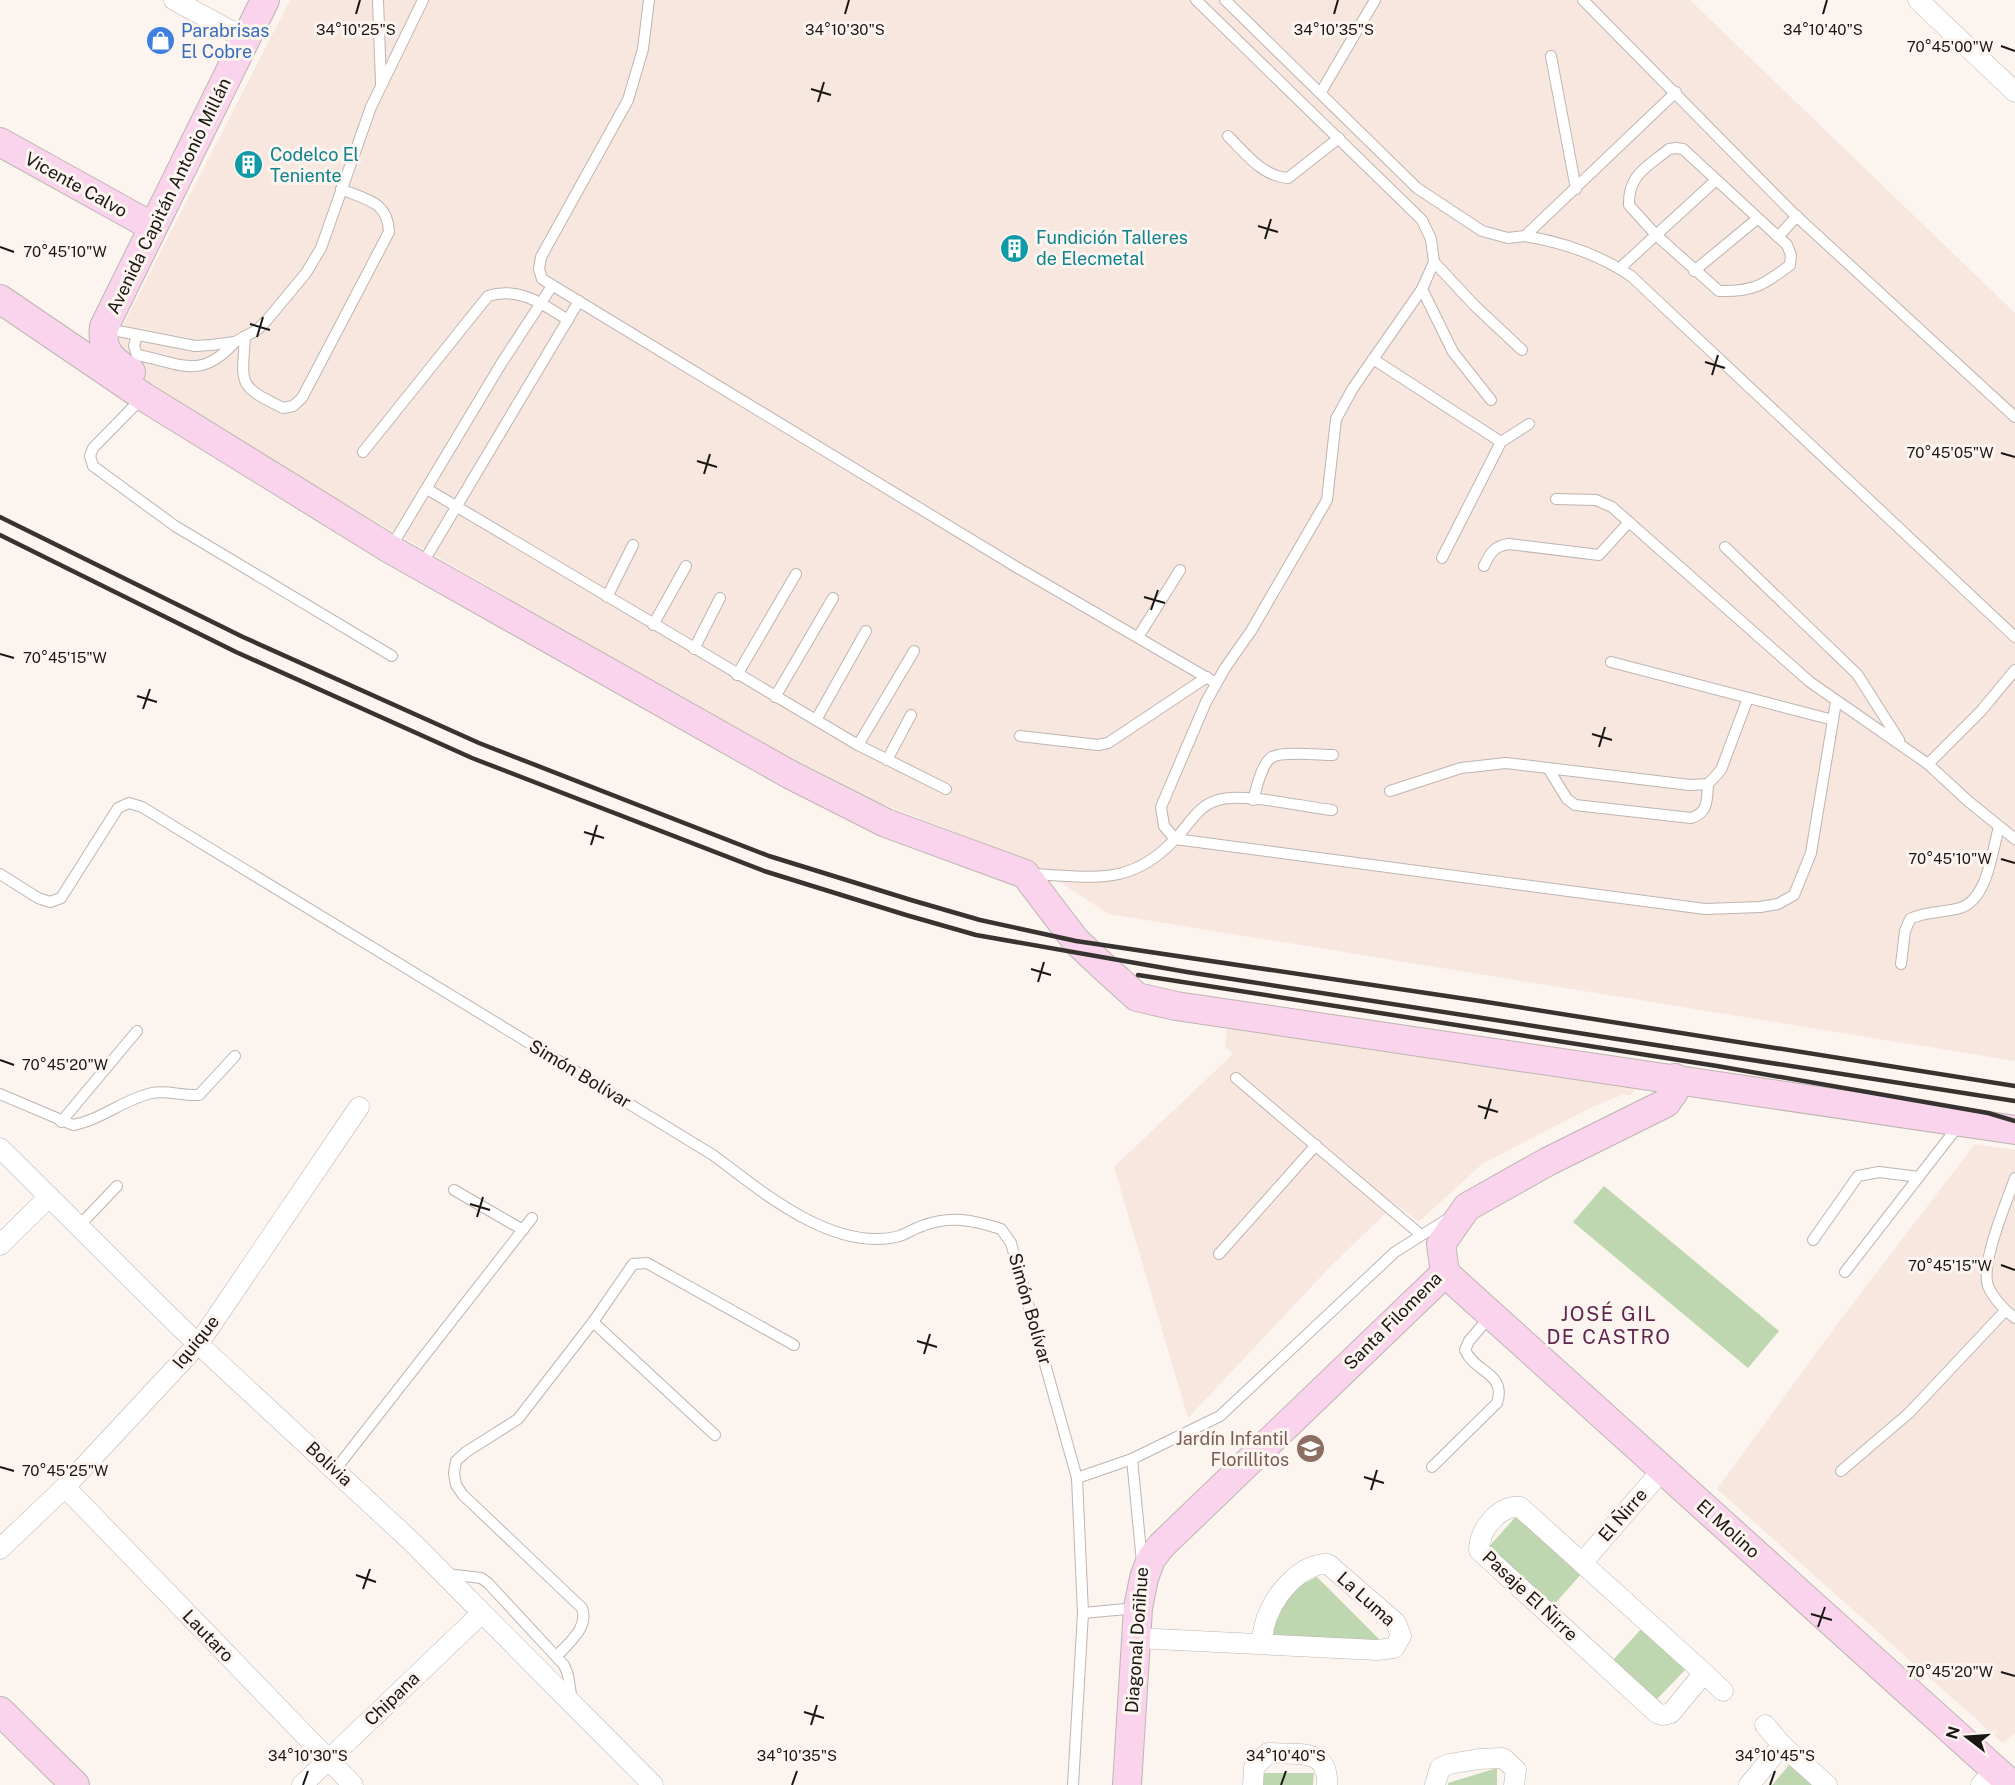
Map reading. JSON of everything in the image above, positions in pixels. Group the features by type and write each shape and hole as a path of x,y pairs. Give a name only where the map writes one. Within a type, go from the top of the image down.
{"main road":[{"name":"Avenida Capitán Antonio Millán","path":"111,329 153,227 265,0"},
{"name":"Vicente Calvo","path":"0,142 153,227"},
{"path":"0,297 69,331 88,334 111,329"},
{"path":"0,297 144,397 426,558 686,714 854,808 1025,874 1076,941 1137,997 1176,1006 1676,1078 2015,1130"},
{"path":"111,329 102,339 107,354 117,364 395,541"},
{"name":"Santa Filomena","path":"1144,1578 1151,1559 1162,1545 1445,1273 1441,1244 1467,1207 1547,1162 1666,1103 1674,1092 1676,1078"},
{"name":"El Molino","path":"1445,1273 1663,1469 1996,1780"},
{"name":"Diagonal Doñihue","path":"1127,1785 1138,1608 1144,1578"},
{"path":"0,1711 75,1785"}],"street":[{"path":"174,0 246,39"},
{"path":"1918,0 2015,92"},
{"name":"Iquique","path":"0,1549 65,1487 199,1343 359,1107"},
{"name":"Bolivia","path":"0,1148 199,1343 443,1574 653,1785"},
{"path":"0,1245 49,1197"},
{"name":"El Ñirre","path":"1583,1562 1663,1469"},
{"name":"Lautaro","path":"65,1487 353,1785"},
{"name":"Pasaje El Ñirre","path":"1704,1673 1671,1713 1663,1715 1658,1713 1479,1550 1481,1534 1503,1509 1512,1506 1520,1507 1583,1562 1704,1673 1723,1691"},
{"name":"La Luma","path":"1136,1638 1377,1650 1394,1648 1401,1636 1396,1623 1328,1564 1317,1564 1307,1567 1287,1586 1268,1613 1261,1643"},
{"name":"Chipana","path":"302,1785 482,1613"},
{"path":"1765,1725 1782,1744 1827,1785"},
{"path":"1749,1785 1782,1744"},
{"path":"1253,1785 1254,1767 1268,1753 1314,1756 1324,1762 1328,1770 1328,1785"},
{"path":"1436,1785 1440,1768 1449,1764 1503,1758 1516,1770 1514,1785"}],"lane":[{"path":"378,0 381,87"},
{"path":"137,336 134,346 137,355 192,368 221,357 235,342 257,330 267,320 306,273 321,248 371,107 423,0"},
{"path":"649,0 643,49 628,100 540,257 539,268 542,279 1018,568 1212,680"},
{"path":"1196,0 1422,220 1431,239 1434,262 1422,290 1373,359 1336,419 1327,500 1251,631 1212,680 1161,807 1164,826 1175,839 1705,909 1778,904 1794,895 1811,853 1836,702"},
{"path":"1225,0 1417,188 1482,231 1508,238 1525,236 1551,240 1620,268 1640,284 2015,637"},
{"path":"1321,92 1375,0"},
{"path":"1583,0 1797,216 2015,417"},
{"path":"1551,56 1576,189"},
{"path":"1525,236 1676,92"},
{"path":"1228,136 1262,170 1275,177 1288,178 1339,138"},
{"path":"1669,149 1683,149 1757,219 1787,245 1791,255 1790,265 1763,286 1741,292 1719,291 1656,236 1629,205 1629,191 1634,178 1669,149"},
{"path":"1620,268 1715,181"},
{"path":"245,336 243,378 246,386 283,408 293,406 302,398 389,232 388,217 380,207 341,189"},
{"path":"1779,237 1797,216"},
{"path":"1694,271 1757,219"},
{"path":"1434,262 1475,306 1522,350"},
{"path":"395,541 501,364 552,286"},
{"path":"1422,290 1453,352 1491,400"},
{"path":"363,452 488,296 499,292 520,293 568,320"},
{"path":"426,558 579,301"},
{"path":"111,329 195,346 235,342"},
{"path":"1373,359 1501,442"},
{"path":"144,397 93,448 90,456 93,466 175,526 392,656"},
{"path":"1442,558 1501,442 1529,424"},
{"path":"427,489 858,745 946,789"},
{"path":"1556,499 1605,503 1836,702 1928,764 2015,839"},
{"path":"1484,566 1491,550 1499,545 1509,544 1599,555 1629,522"},
{"path":"607,597 633,545"},
{"path":"1725,547 1857,674 1900,743"},
{"path":"653,625 686,566"},
{"path":"1138,637 1180,570"},
{"path":"737,675 796,574"},
{"path":"694,649 720,598"},
{"path":"775,697 833,598"},
{"path":"816,720 866,631"},
{"path":"858,745 914,651"},
{"path":"1611,662 1833,720"},
{"path":"1928,764 1982,711 2015,670"},
{"path":"1020,736 1108,743 1212,680"},
{"path":"1548,768 1567,799 1575,805 1690,818 1700,815 1706,808 1708,784 1721,770 1748,698"},
{"path":"887,760 911,715"},
{"path":"1253,800 1265,766 1271,758 1281,755 1333,755"},
{"path":"1390,791 1473,766 1506,763 1690,785 1708,784"},
{"path":"1025,874 1116,877 1151,861 1207,804 1231,797 1332,810"},
{"name":"Simón Bolívar","path":"0,874 38,898 50,902 61,898 118,808 129,803 142,807 713,1155 786,1209 847,1235 896,1237 942,1219 962,1219 1001,1229 1011,1243 1077,1478"},
{"path":"1901,964 1905,931 1910,919 1919,914 1961,908 1973,900 1983,885 1999,826"},
{"path":"61,1122 137,1031"},
{"path":"0,1094 61,1122 73,1125 85,1123 149,1094 162,1092 199,1095 235,1056"},
{"path":"1236,1078 1421,1235"},
{"path":"1845,1272 1962,1121"},
{"path":"1219,1254 1316,1145"},
{"path":"1813,1240 1858,1176 1879,1172 1919,1177"},
{"path":"2015,1178 1989,1256 1988,1285 2005,1311 2015,1318"},
{"path":"79,1226 117,1186"},
{"path":"453,1190 523,1230"},
{"path":"1073,1785 1083,1613 1077,1478 1132,1459 1220,1416 1395,1252 1467,1207"},
{"path":"335,1470 532,1218"},
{"path":"557,1656 583,1626 585,1616 582,1608 463,1495 456,1485 454,1473 456,1461 466,1452 518,1419 593,1322 633,1264 641,1262 794,1345"},
{"path":"1841,1472 1909,1413 2005,1311"},
{"path":"1432,1467 1497,1403 1501,1392 1499,1384 1465,1350 1469,1341 1492,1315"},
{"path":"593,1322 715,1435"},
{"name":"Diagonal Doñihue","path":"1132,1459 1144,1578"},
{"path":"443,1574 481,1578 488,1582 557,1656 568,1675 572,1704"},
{"path":"1083,1613 1138,1608"}],"shaded area":[{"path":"290,0 1690,0 2015,313 2015,1061 1109,914 1022,858 831,784 103,364"},
{"path":"1228,1020 1635,1088 1632,1095 1622,1095 1592,1107 1482,1164 1418,1221 1395,1204 1329,1268 1188,1418 1114,1167 1233,1054 1225,1046"},
{"path":"1975,1144 2015,1150 2015,1733 2003,1743 1717,1489 1841,1319"}],"green space":[{"path":"1604,1186 1779,1331 1748,1368 1573,1222"},
{"path":"1519,1513 1583,1572 1551,1608 1486,1550"},
{"path":"1317,1577 1383,1643 1274,1635 1276,1614 1284,1598"},
{"path":"1643,1627 1687,1668 1656,1700 1613,1660"},
{"path":"1790,1764 1812,1785 1772,1785"},
{"path":"1497,1768 1497,1785 1448,1785 1448,1783"},
{"path":"1264,1773 1314,1773 1313,1785 1263,1785"}],"railway":[{"path":"0,517 243,637 479,743 769,856 980,920 1076,941 1480,1001 2015,1086"},
{"path":"0,535 236,652 472,758 764,871 976,935 1187,972 2015,1101"},
{"path":"1138,975 1717,1066 1988,1113 2015,1121"}],"place":[{"name":"Parabrisas El Cobre","path":"160,41"},
{"name":"Codelco El Teniente","path":"249,165"},
{"name":"Fundición Talleres de Elecmetal","path":"1015,248"},
{"name":"Jardín Infantil Florillitos","path":"1310,1449"}],"district":[{"name":"JOSÉ GIL DE CASTRO","path":"1609,1326"}]}
